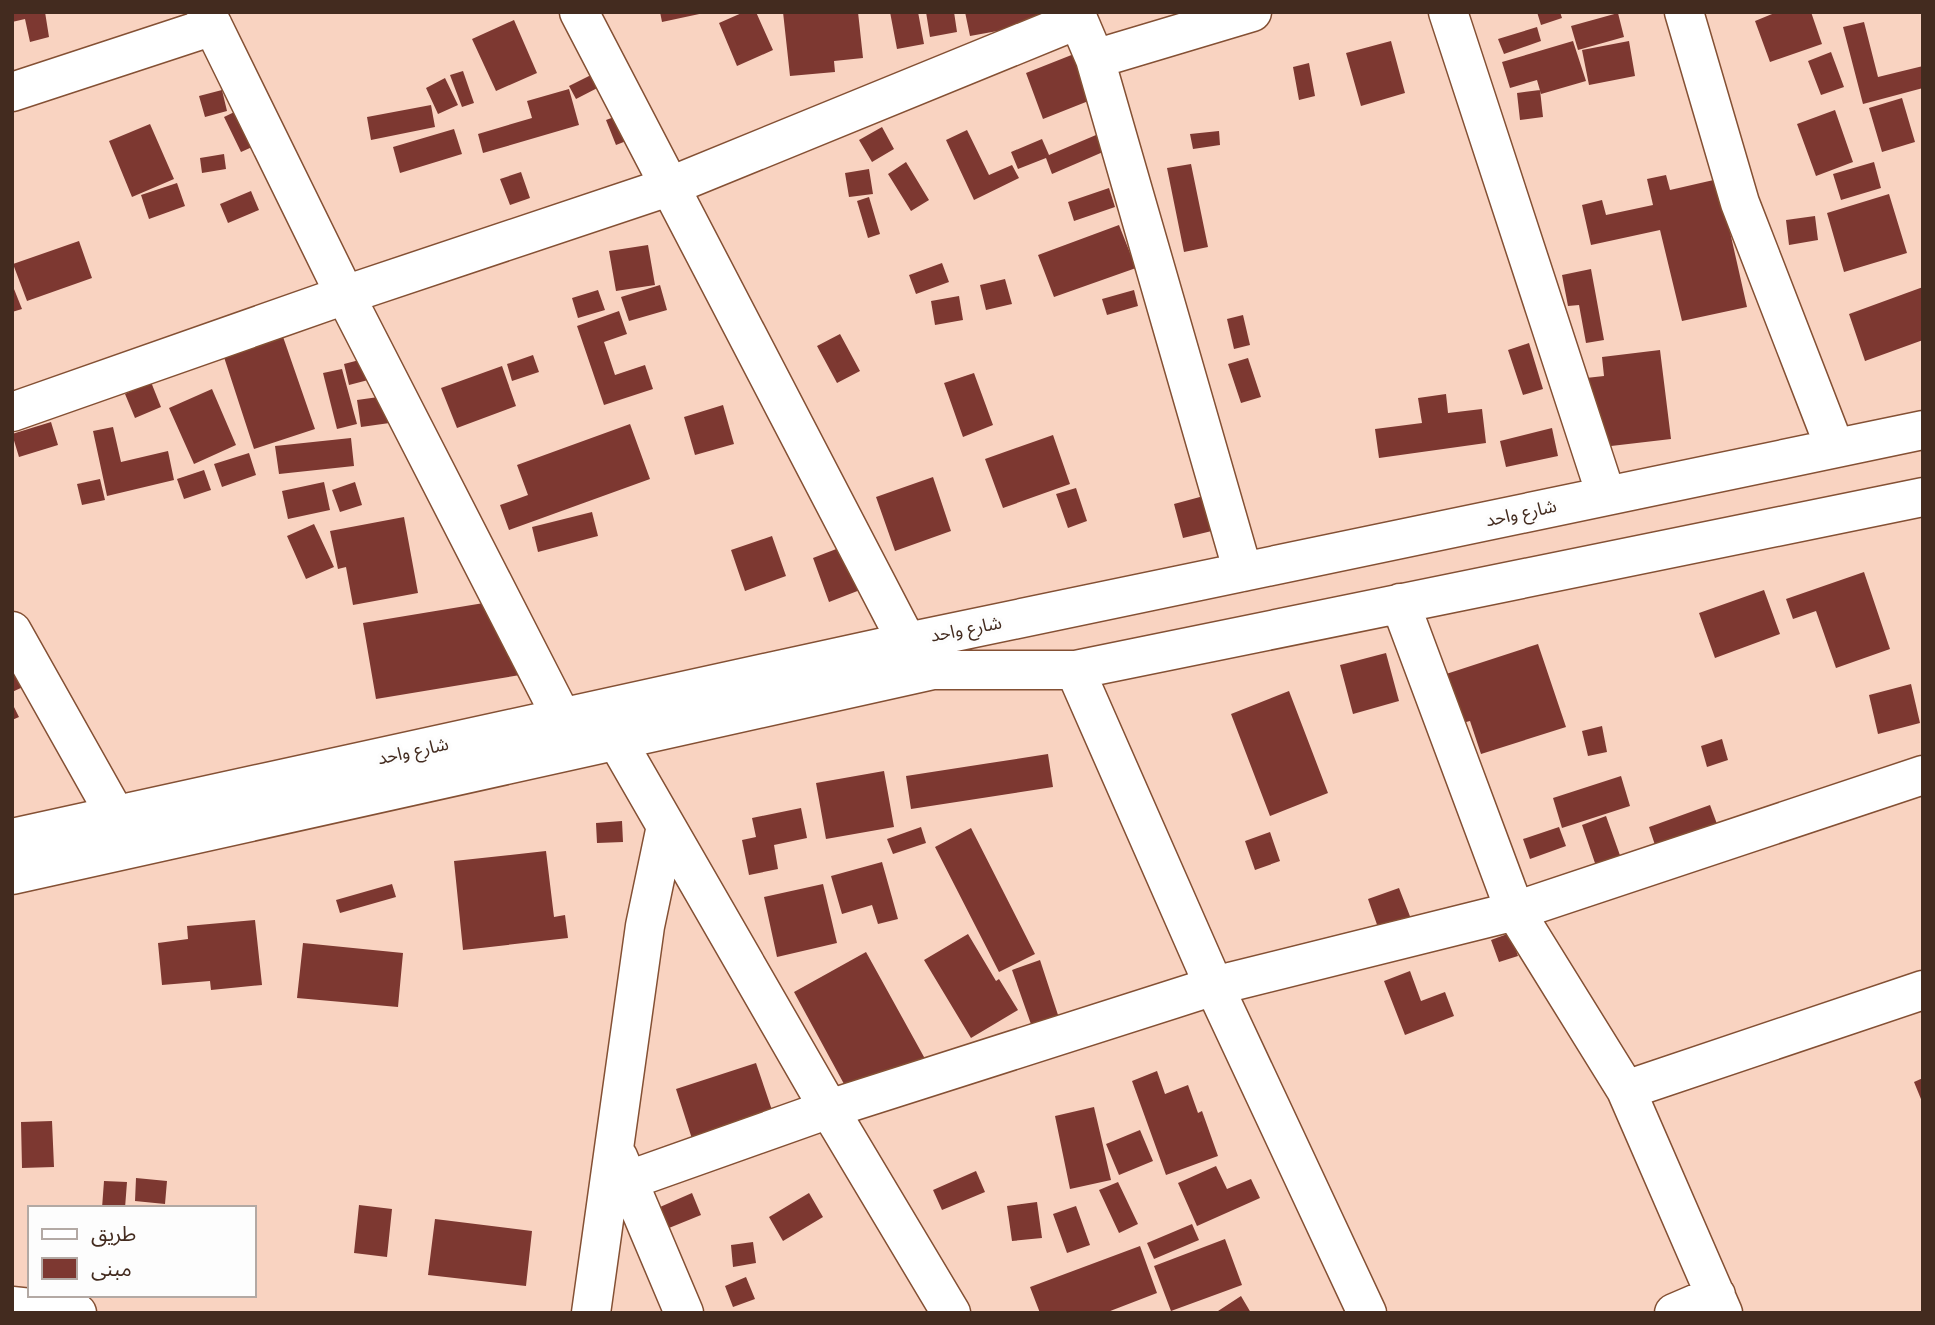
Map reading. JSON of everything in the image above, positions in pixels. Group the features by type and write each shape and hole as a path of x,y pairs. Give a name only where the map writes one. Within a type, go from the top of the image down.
{"street":[{"path":"579,12 907,642"},
{"path":"1095,59 1252,12"},
{"path":"1448,12 1606,495"},
{"path":"1684,12 1740,203 1835,448"},
{"path":"12,412 345,295 668,187 1076,16 1095,59 1243,572"},
{"path":"12,92 210,19 345,295 562,718 617,741 951,1313"},
{"name":"شارع واحد","path":"12,838 907,642 1923,430"},
{"name":"شارع واحد","path":"12,875 933,670 1075,670 1923,497"},
{"path":"1400,603 1516,911 1626,1090 1720,1304 1674,1313"},
{"path":"12,631 116,816"},
{"path":"1075,670 1214,986 1367,1313"},
{"path":"622,1165 829,1108 1214,986 1516,911 1923,775"},
{"path":"591,1313 622,1165 645,926 666,826"},
{"path":"1626,1090 1923,990"},
{"path":"622,1165 684,1313"},
{"path":"12,1306 77,1313"}],"building":[{"path":"12,12 45,12 49,37 30,42 25,19 12,22"},
{"path":"660,12 704,12 704,13 662,22"},
{"path":"744,12 756,12 773,50 737,66 719,23"},
{"path":"783,12 858,12 863,58 834,61 835,72 790,76"},
{"path":"890,12 918,12 924,44 897,49"},
{"path":"926,12 954,12 957,32 930,37"},
{"path":"965,12 1056,12 1057,20 970,36"},
{"path":"1537,12 1560,12 1562,18 1541,25"},
{"path":"1777,12 1811,12 1822,44 1770,62 1755,21"},
{"path":"1618,13 1624,37 1578,50 1571,26"},
{"path":"514,20 537,73 496,91 472,39"},
{"path":"1864,22 1878,77 1923,66 1923,88 1863,104 1843,27"},
{"path":"1537,27 1541,41 1504,54 1498,39"},
{"path":"1391,41 1405,93 1361,106 1346,53"},
{"path":"1573,41 1586,81 1541,94 1537,80 1510,88 1502,62"},
{"path":"1629,41 1635,76 1589,85 1582,50"},
{"path":"1831,52 1844,87 1821,95 1808,61"},
{"path":"1074,54 1091,100 1043,119 1026,73"},
{"path":"1309,63 1315,96 1299,100 1293,67"},
{"path":"605,68 611,81 576,99 569,86"},
{"path":"463,71 474,103 462,107 450,75"},
{"path":"445,78 458,105 438,114 426,88"},
{"path":"569,89 579,125 483,153 478,134 532,118 527,101"},
{"path":"222,90 227,111 205,117 199,96"},
{"path":"1540,90 1543,117 1520,120 1517,93"},
{"path":"1902,98 1915,142 1882,152 1869,108"},
{"path":"255,102 272,138 241,152 224,117"},
{"path":"431,105 435,127 371,140 367,117"},
{"path":"1835,110 1853,162 1816,176 1797,124"},
{"path":"625,113 634,138 616,145 606,120"},
{"path":"150,124 174,179 132,197 109,141"},
{"path":"882,127 894,149 872,162 859,140"},
{"path":"454,129 462,154 400,173 393,147"},
{"path":"967,130 989,175 1012,165 1019,178 974,200 946,140"},
{"path":"1219,131 1220,145 1193,149 1190,134"},
{"path":"1096,135 1103,152 1052,174 1046,158 1018,169 1011,152 1042,139 1049,155"},
{"path":"224,154 226,169 202,173 200,158"},
{"path":"906,162 929,200 911,211 888,174"},
{"path":"1874,162 1881,188 1841,200 1833,174"},
{"path":"1191,164 1208,247 1184,252 1167,168"},
{"path":"869,169 873,194 849,197 845,173"},
{"path":"521,172 530,198 510,205 500,179"},
{"path":"1666,175 1670,190 1718,179 1747,307 1682,321 1660,230 1591,245 1582,205 1602,200 1606,215 1653,205 1647,179"},
{"path":"177,183 185,206 149,219 141,195"},
{"path":"1109,188 1115,207 1074,221 1068,202"},
{"path":"251,191 259,210 228,223 220,204"},
{"path":"1889,194 1907,253 1844,272 1827,213"},
{"path":"869,197 880,234 868,238 857,201"},
{"path":"1815,216 1818,240 1789,245 1786,220"},
{"path":"1119,225 1136,268 1054,297 1038,255"},
{"path":"79,241 92,278 27,301 13,264"},
{"path":"648,245 655,285 616,291 609,251"},
{"path":"942,263 949,282 916,294 909,275"},
{"path":"1591,269 1604,340 1586,343 1579,305 1568,306 1562,275"},
{"path":"1005,279 1012,304 986,310 980,285"},
{"path":"12,284 22,309 12,312"},
{"path":"660,285 667,310 629,321 621,297"},
{"path":"1923,287 1923,340 1865,361 1849,314"},
{"path":"598,290 605,310 578,318 572,298"},
{"path":"1134,290 1138,306 1107,315 1102,299"},
{"path":"959,296 963,320 935,325 931,301"},
{"path":"619,311 627,334 604,342 615,375 645,365 653,389 604,405 577,326"},
{"path":"1243,315 1250,345 1234,349 1227,319"},
{"path":"281,331 315,429 254,449 222,351"},
{"path":"840,334 860,371 837,383 817,346"},
{"path":"1529,343 1543,389 1523,395 1508,350"},
{"path":"1660,350 1671,439 1594,448 1586,378 1604,376 1602,357"},
{"path":"533,355 539,372 512,381 507,364"},
{"path":"367,358 372,379 349,385 344,364"},
{"path":"1248,358 1261,397 1241,403 1228,364"},
{"path":"502,366 516,406 457,428 441,388"},
{"path":"342,369 357,424 337,429 323,373"},
{"path":"974,373 993,425 963,437 944,383"},
{"path":"151,382 161,407 135,418 125,394"},
{"path":"212,389 236,445 194,464 169,408"},
{"path":"400,394 404,421 361,427 357,400"},
{"path":"1446,394 1448,413 1482,409 1486,443 1379,458 1375,429 1422,423 1418,398"},
{"path":"723,405 734,444 695,455 684,417"},
{"path":"51,422 58,445 19,457 12,434"},
{"path":"630,424 650,479 509,530 500,505 528,495 517,465"},
{"path":"113,427 121,462 168,451 174,480 107,496 93,431"},
{"path":"1552,428 1558,456 1506,467 1500,441"},
{"path":"1053,435 1070,484 1003,508 985,459"},
{"path":"351,438 354,466 279,474 275,446"},
{"path":"249,453 256,475 222,487 214,464"},
{"path":"204,470 211,490 184,499 177,479"},
{"path":"933,477 951,531 895,551 876,497"},
{"path":"100,479 105,500 82,505 77,484"},
{"path":"324,482 330,510 288,519 282,491"},
{"path":"355,482 362,505 340,512 332,490"},
{"path":"1076,488 1087,521 1068,528 1056,494"},
{"path":"1211,494 1220,529 1183,538 1174,504"},
{"path":"592,512 598,536 538,552 532,527"},
{"path":"404,517 418,593 353,605 346,567 338,569 330,531"},
{"path":"314,524 334,567 306,579 287,536"},
{"path":"772,536 786,576 745,591 731,550"},
{"path":"857,541 873,585 829,602 813,558"},
{"path":"1864,572 1890,649 1836,668 1816,611 1793,619 1786,599"},
{"path":"1764,590 1780,634 1715,658 1699,613"},
{"path":"508,599 520,675 376,699 363,623"},
{"path":"1538,644 1566,727 1481,754 1470,721 1458,724 1443,675"},
{"path":"1386,653 1399,701 1353,714 1340,665"},
{"path":"26,665 34,682 12,692 12,671"},
{"path":"1911,684 1920,723 1878,734 1869,695"},
{"path":"1289,691 1328,793 1270,816 1231,714"},
{"path":"12,703 19,717 12,720"},
{"path":"1602,726 1607,752 1588,756 1582,731"},
{"path":"1722,739 1728,760 1707,767 1701,746"},
{"path":"1048,754 1053,787 911,809 906,776"},
{"path":"884,771 894,827 826,839 816,783"},
{"path":"1621,776 1630,806 1562,828 1553,798"},
{"path":"1710,805 1717,824 1655,845 1649,827"},
{"path":"801,808 807,838 774,845 778,869 749,875 742,840 756,837 752,818"},
{"path":"1606,816 1622,861 1597,869 1582,825"},
{"path":"622,821 623,842 597,843 596,823"},
{"path":"921,827 926,843 893,854 887,839"},
{"path":"1559,827 1566,846 1530,859 1523,839"},
{"path":"971,828 1035,954 999,972 935,847"},
{"path":"1270,832 1280,861 1255,870 1245,841"},
{"path":"546,851 554,917 565,915 568,938 463,950 454,861"},
{"path":"882,862 898,919 878,924 872,905 842,914 831,876"},
{"path":"392,884 396,897 340,913 336,900"},
{"path":"823,884 837,943 777,957 764,897"},
{"path":"1399,888 1413,924 1381,936 1368,899"},
{"path":"255,920 262,985 211,990 210,981 162,985 158,943 188,939 187,926"},
{"path":"1510,933 1518,956 1499,962 1491,940"},
{"path":"968,934 996,981 999,979 1018,1010 971,1038 924,960"},
{"path":"303,943 403,953 398,1007 297,998"},
{"path":"866,952 929,1066 856,1106 794,992"},
{"path":"1040,960 1059,1018 1032,1027 1012,970"},
{"path":"1410,971 1421,1001 1445,992 1454,1016 1405,1035 1384,981"},
{"path":"756,1063 775,1119 694,1145 676,1089"},
{"path":"1157,1071 1165,1094 1188,1085 1198,1113 1202,1111 1218,1156 1166,1175 1132,1081"},
{"path":"1923,1078 1923,1104 1914,1082"},
{"path":"1094,1107 1111,1180 1070,1189 1055,1116"},
{"path":"52,1121 54,1167 22,1168 21,1122"},
{"path":"1140,1130 1153,1161 1119,1175 1106,1144"},
{"path":"1216,1166 1227,1189 1251,1179 1260,1198 1197,1226 1178,1183"},
{"path":"976,1171 985,1192 942,1210 933,1190"},
{"path":"136,1178 167,1181 165,1204 135,1201"},
{"path":"104,1181 127,1182 125,1206 102,1206"},
{"path":"1118,1182 1138,1224 1119,1233 1099,1190"},
{"path":"692,1193 701,1215 669,1228 660,1207"},
{"path":"809,1193 823,1217 783,1241 769,1217"},
{"path":"1037,1202 1042,1238 1012,1241 1007,1206"},
{"path":"359,1205 392,1209 387,1257 354,1253"},
{"path":"1076,1206 1090,1245 1067,1253 1053,1214"},
{"path":"435,1219 532,1231 526,1286 428,1275"},
{"path":"1192,1224 1199,1240 1154,1259 1147,1243"},
{"path":"1225,1239 1242,1285 1171,1311 1154,1266"},
{"path":"753,1242 756,1263 733,1267 731,1245"},
{"path":"1140,1246 1157,1293 1105,1313 1040,1313 1030,1287"},
{"path":"746,1277 755,1299 733,1307 725,1286"},
{"path":"1241,1296 1251,1313 1215,1313"}]}
